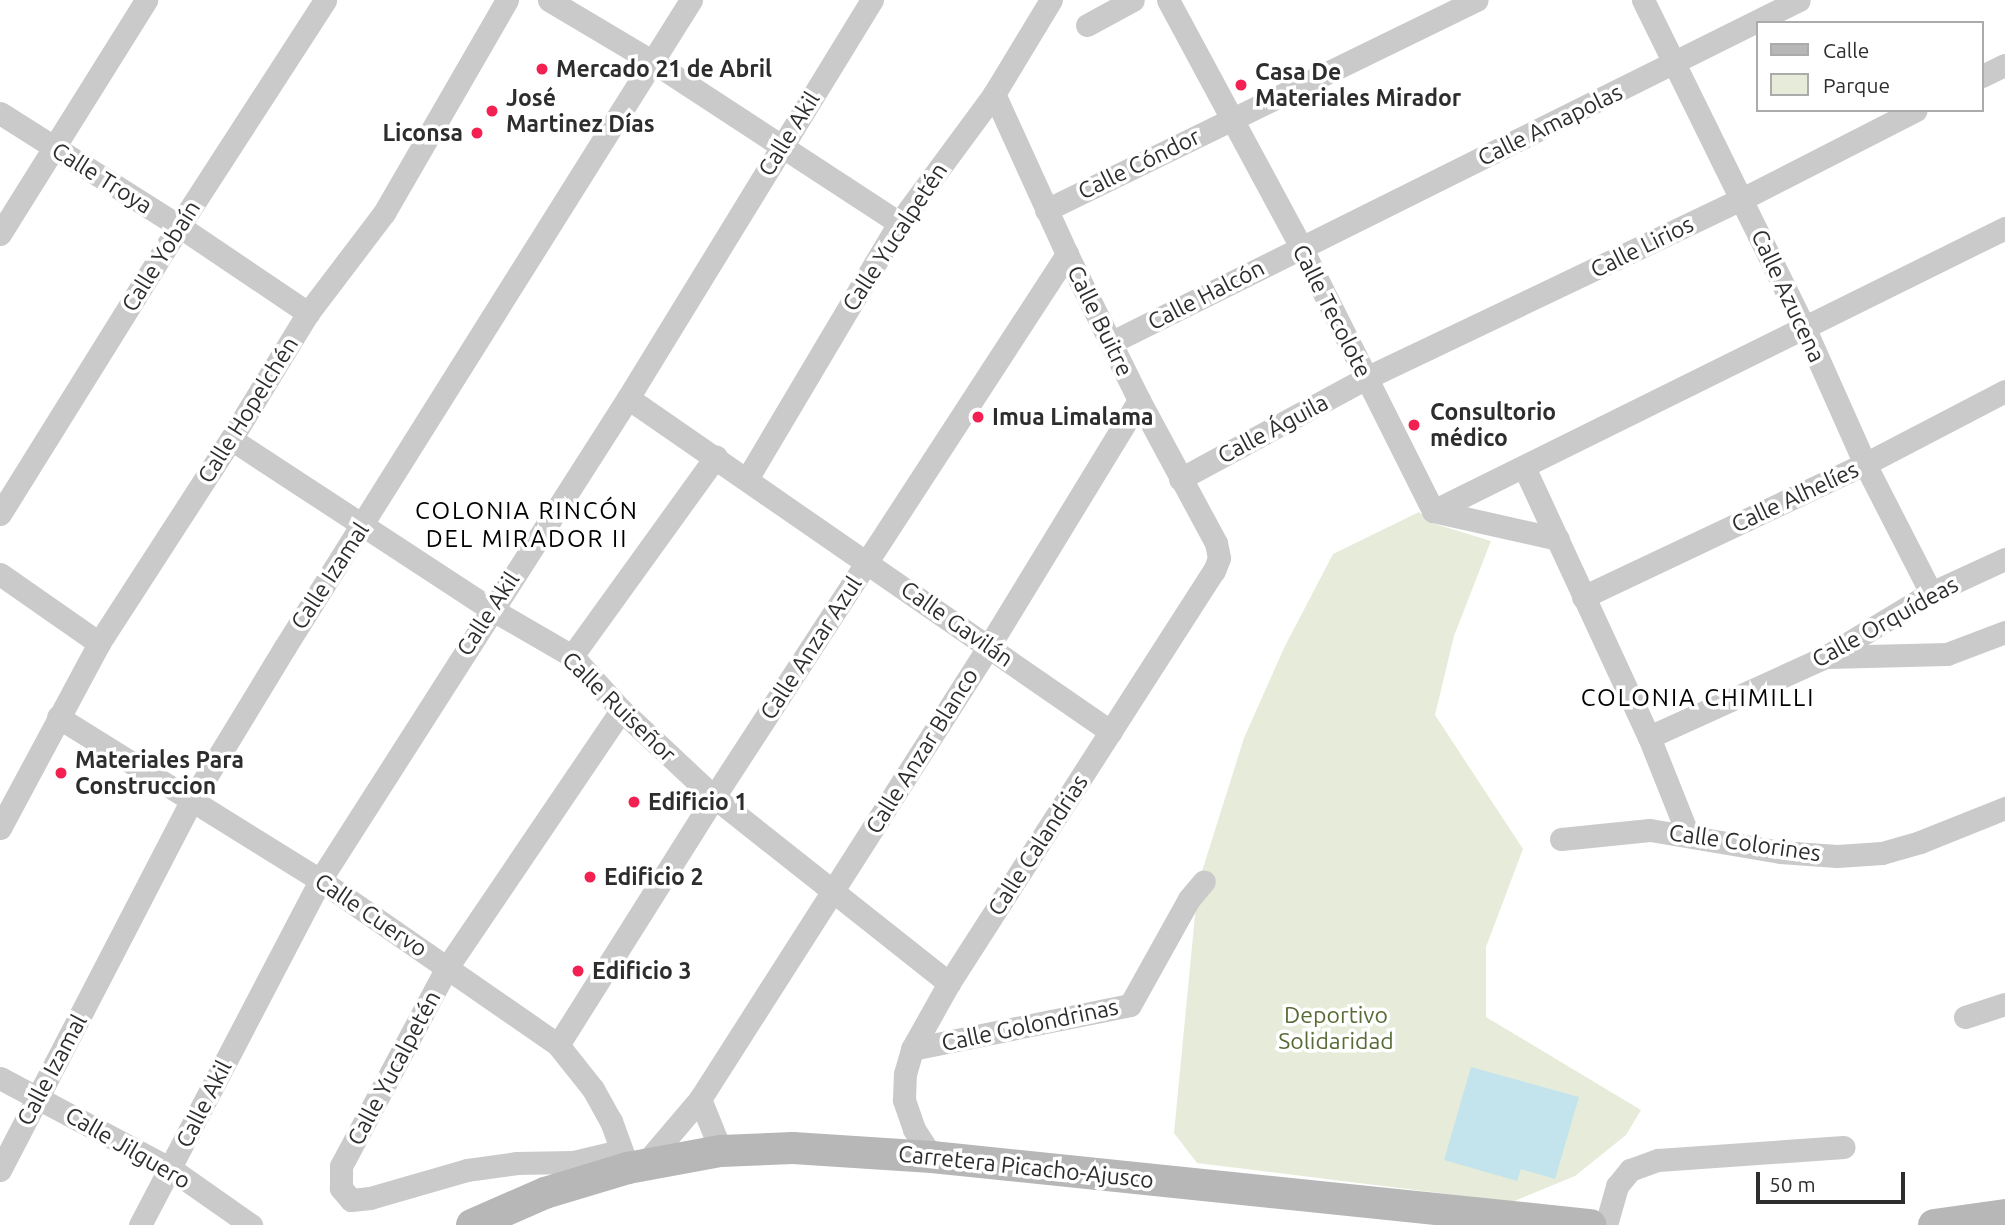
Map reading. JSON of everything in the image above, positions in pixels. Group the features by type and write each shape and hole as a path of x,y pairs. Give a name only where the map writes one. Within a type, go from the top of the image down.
{"main road":[{"name":"Carretera Picacho-Ajusco","path":"472,1225 545,1193 631,1161 721,1151 793,1148 932,1157 1469,1219 1590,1225"},
{"path":"1934,1225 2005,1215"}],"street":[{"path":"0,234 56,149 146,0"},
{"name":"Calle Yobaín","path":"0,514 179,226 325,0"},
{"name":"Calle Hopelchén","path":"0,828 99,643 231,439 308,313 384,213 507,0"},
{"path":"549,0 653,62 899,223"},
{"name":"Calle Izamal","path":"0,1170 192,800 691,0"},
{"name":"Calle Akil","path":"140,1225 320,880 628,398 872,0"},
{"name":"Calle Yucalpetén","path":"747,479 899,223 994,94 1051,0"},
{"path":"1087,25 1133,0"},
{"name":"Calle Tecolote","path":"1168,0 1301,247 1433,511"},
{"name":"Calle Cóndor","path":"1046,209 1476,0"},
{"name":"Calle Azucena","path":"1643,0 1804,327 1865,464 1931,593"},
{"name":"Calle Amapolas","path":"1758,21 1799,0"},
{"name":"Calle Amapolas","path":"1301,247 1756,22"},
{"path":"1984,75 2005,65"},
{"name":"Calle Buitre","path":"994,94 1067,254 1139,400 1216,543"},
{"name":"Calle Lirios","path":"1366,379 1742,199 1912,112"},
{"name":"Calle Troya","path":"0,113 179,226 308,313"},
{"path":"1433,511 2005,228"},
{"name":"Calle Halcón","path":"1112,342 1301,247"},
{"name":"Calle Anzar Azul","path":"558,1045 714,797 1067,254"},
{"name":"Calle Águila","path":"1180,479 1366,379"},
{"name":"Calle Alhelíes","path":"1583,597 1865,464 2005,391"},
{"name":"Calle Gavilán","path":"628,398 716,456 1111,732"},
{"name":"Calle Anzar Blanco","path":"631,1161 700,1099 989,646 1139,400"},
{"name":"Calle Ruiseñor","path":"231,439 491,609 572,656 621,710 714,797 949,983"},
{"path":"572,656 716,456"},
{"path":"1524,467 1649,737 1688,835"},
{"path":"1433,511 1558,539"},
{"name":"Calle Calandrias","path":"932,1157 914,1129 904,1100 905,1074 912,1049 949,983 1214,571 1219,558 1216,543"},
{"name":"Calle Orquídeas","path":"1649,737 1825,657 1931,593 2005,559"},
{"path":"0,575 99,643"},
{"path":"1825,657 1947,654 2005,632"},
{"name":"Calle Yucalpetén","path":"621,710 447,966 341,1166 341,1188 351,1200 370,1198 467,1170 517,1163 631,1161"},
{"name":"Calle Cuervo","path":"58,717 320,880 558,1045 593,1088 631,1161"},
{"name":"Calle Colorines","path":"1561,839 1650,830 1780,852 1837,856 1882,853 1920,842 2005,808"},
{"name":"Calle Golondrinas","path":"912,1049 1130,1005 1189,899 1204,881"},
{"path":"1965,1017 2005,1004"},
{"name":"Calle Jilguero","path":"0,1078 171,1169 251,1225"},
{"path":"700,1099 721,1151"},
{"path":"1606,1225 1617,1186 1630,1170 1658,1160 1844,1147"}],"green space":[{"name":"Deportivo Solidaridad","path":"1419,512 1432,523 1491,541 1454,636 1435,715 1523,849 1486,947 1486,1017 1641,1110 1626,1135 1575,1176 1512,1202 1197,1163 1174,1133 1198,884 1244,738 1284,648 1333,554"}],"water":[{"path":"1471,1067 1579,1097 1555,1179 1521,1169 1517,1181 1444,1160"}],"place":[{"name":"Mercado 21 de Abril","path":"542,69"},
{"name":"Casa De Materiales Mirador","path":"1241,85"},
{"name":"José Martinez Días","path":"492,111"},
{"name":"Liconsa","path":"477,133"},
{"name":"Imua Limalama","path":"978,417"},
{"name":"Consultorio médico","path":"1414,425"},
{"name":"Materiales Para Construccion","path":"61,773"},
{"name":"Edificio 1","path":"634,802"},
{"name":"Edificio 2","path":"590,877"},
{"name":"Edificio 3","path":"578,971"}],"district":[{"name":"COLONIA RINCÓN DEL MIRADOR II","path":"527,525"},
{"name":"COLONIA CHIMILLI","path":"1698,698"}]}
